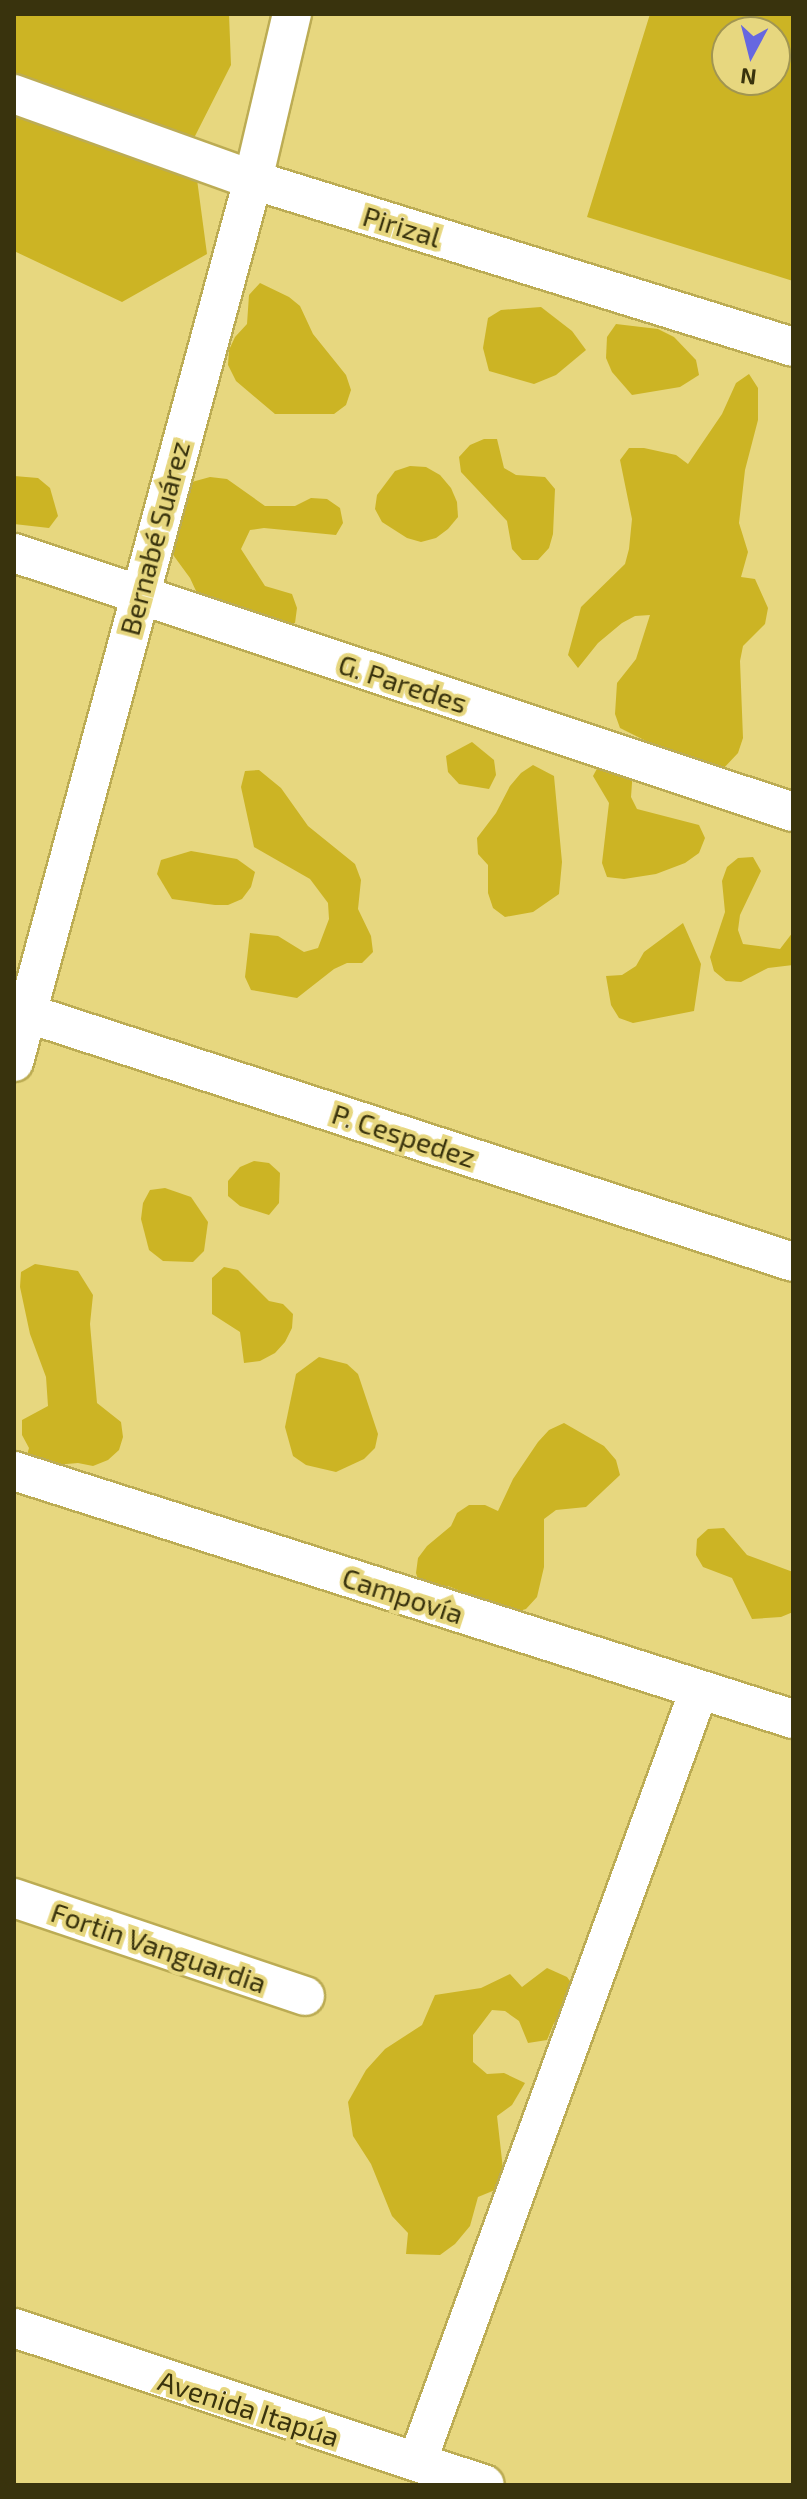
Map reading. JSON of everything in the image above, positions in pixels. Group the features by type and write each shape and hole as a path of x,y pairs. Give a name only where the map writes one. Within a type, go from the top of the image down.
{"street":[{"name":"Bernabé Suárez","path":"14,1062 20,1010 253,180 292,14"},
{"name":"Pirizal","path":"14,94 253,180 793,347"},
{"name":"G. Paredes","path":"14,553 793,812"},
{"name":"P. Cespedez","path":"20,1010 793,1262"},
{"name":"Campovía","path":"14,1471 793,1719"},
{"path":"417,2462 699,1690"},
{"name":"Fortin Vanguardia","path":"14,1898 305,1996"},
{"name":"Avenida Itapúa","path":"14,2328 485,2485"}],"shaded area":[{"path":"14,14 229,14 231,65 192,142 207,254 122,302 14,251"},
{"path":"650,14 793,14 793,281 587,217"},
{"path":"260,283 300,306 313,334 346,375 351,390 346,405 334,414 275,414 236,381 228,365 229,350 235,337 247,324 249,295"},
{"path":"541,307 572,331 586,350 556,375 534,384 489,371 483,348 488,318 501,310"},
{"path":"616,324 658,329 674,337 696,360 699,375 680,387 632,395 612,372 606,358 607,337"},
{"path":"749,374 758,388 758,420 745,470 739,523 748,552 741,577 755,579 768,608 765,624 743,646 740,661 743,738 738,753 705,788 658,747 620,728 615,714 617,683 636,659 650,615 635,616 622,623 598,643 578,668 568,655 581,607 625,564 629,549 632,519 620,460 629,448 644,448 676,455 688,464 722,414 736,383"},
{"path":"484,439 497,439 504,468 516,475 545,477 555,489 553,534 549,548 538,560 522,560 512,549 507,521 461,472 459,457 470,445"},
{"path":"410,466 426,467 440,475 457,502 458,517 448,529 436,538 421,542 407,538 382,522 375,509 377,495 395,471"},
{"path":"14,476 38,478 50,488 58,516 49,528 14,524"},
{"path":"210,477 227,479 265,506 295,506 311,498 327,499 340,508 343,523 336,535 264,528 250,530 241,549 265,586 292,594 297,608 295,623 280,627 203,606 190,578 160,537 181,485"},
{"path":"472,742 494,760 496,775 489,789 459,784 448,772 446,756"},
{"path":"600,763 633,769 631,797 637,809 699,825 705,838 699,853 685,863 656,874 624,879 607,877 602,863 609,803 593,776"},
{"path":"533,765 554,776 562,862 559,894 533,912 505,917 493,908 488,893 488,865 478,854 477,838 496,813 510,786"},
{"path":"259,770 281,788 308,826 355,864 361,880 358,909 371,936 373,952 362,963 347,963 334,969 297,998 251,990 245,977 250,933 278,936 304,952 318,948 329,919 328,903 310,879 254,847 241,787 245,771"},
{"path":"191,851 237,859 255,872 251,887 242,899 228,905 215,905 172,899 157,874 161,860"},
{"path":"753,857 761,871 740,915 738,930 743,944 780,949 793,932 793,965 768,968 741,982 726,981 714,971 710,957 725,912 722,881 727,867 738,858"},
{"path":"683,923 701,964 694,1011 633,1023 619,1018 611,1005 606,976 622,975 636,966 644,952"},
{"path":"254,1161 269,1163 280,1173 279,1203 269,1215 240,1206 228,1196 228,1181 240,1167"},
{"path":"165,1188 191,1197 208,1222 204,1251 193,1262 163,1261 149,1250 141,1219 143,1203 150,1190"},
{"path":"35,1264 78,1271 93,1295 90,1324 97,1403 121,1422 123,1437 119,1450 108,1460 93,1466 78,1463 43,1466 25,1462 29,1448 22,1435 22,1420 48,1406 46,1377 30,1334 20,1287 21,1272"},
{"path":"224,1267 238,1270 269,1301 283,1304 293,1314 292,1328 285,1342 275,1353 260,1361 244,1363 240,1332 212,1314 212,1278"},
{"path":"319,1357 347,1364 358,1374 378,1434 375,1448 364,1459 336,1472 306,1465 293,1456 285,1427 296,1374"},
{"path":"564,1423 604,1446 616,1460 620,1475 586,1507 556,1510 544,1519 544,1567 537,1597 526,1609 509,1614 468,1606 463,1592 448,1586 420,1586 416,1573 418,1558 427,1546 451,1526 457,1513 469,1505 485,1505 498,1511 513,1479 538,1442 549,1430"},
{"path":"724,1528 747,1555 793,1572 793,1612 781,1617 752,1619 732,1578 703,1567 696,1555 697,1539 708,1529"},
{"path":"547,1968 567,1977 578,1992 566,2014 554,2023 547,2040 528,2043 519,2021 505,2011 492,2010 473,2035 473,2062 487,2074 504,2073 525,2083 512,2105 497,2116 504,2178 495,2190 478,2197 470,2226 455,2244 440,2255 406,2254 408,2233 392,2216 371,2164 353,2136 348,2102 366,2070 385,2049 422,2025 435,1995 481,1988 510,1974 522,1987"}]}
